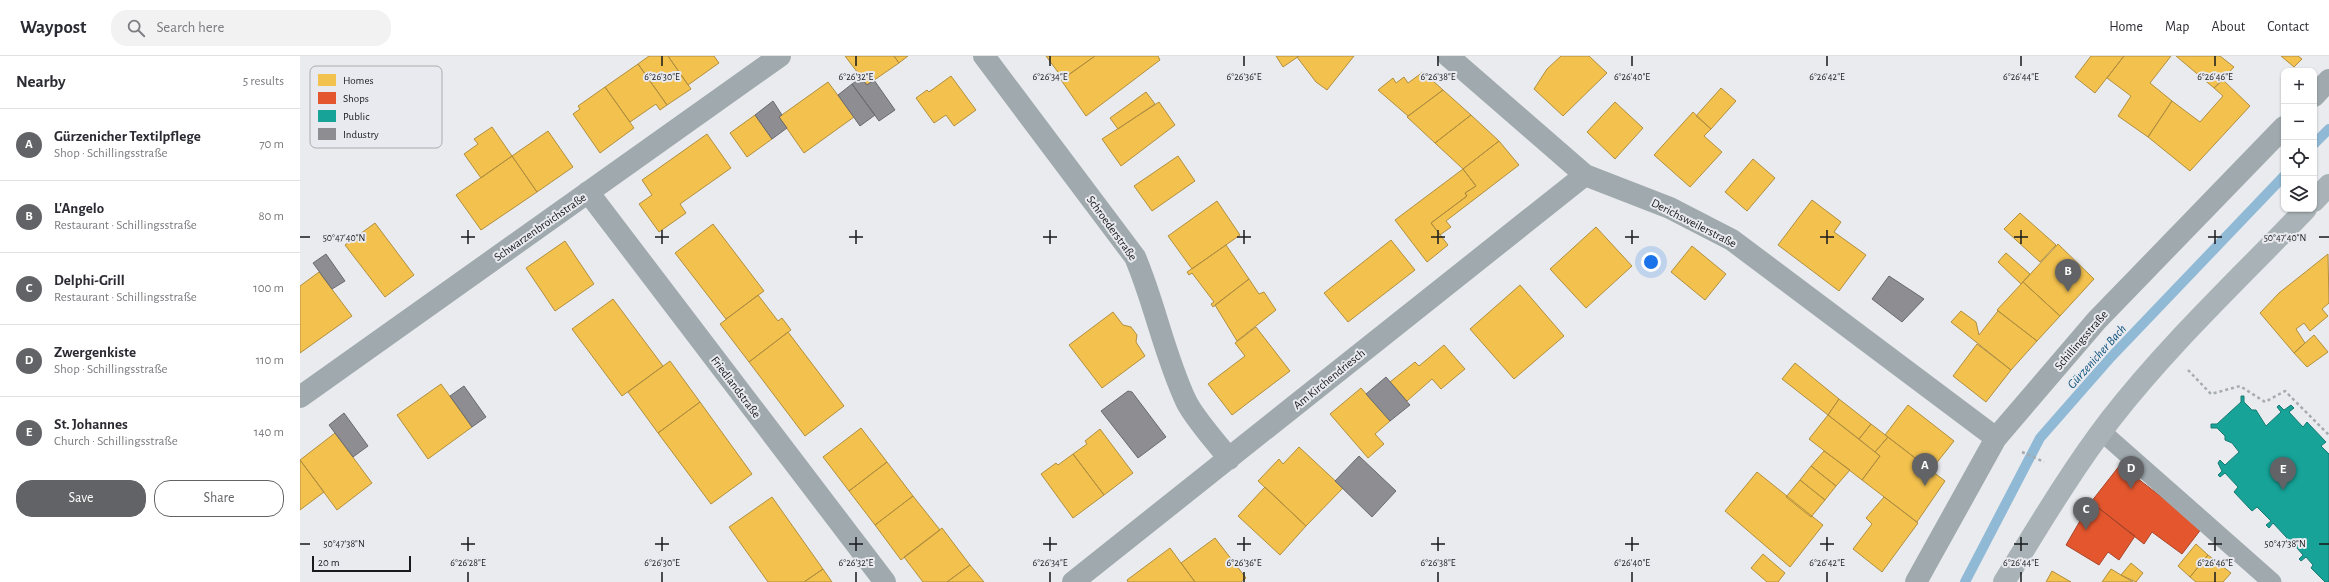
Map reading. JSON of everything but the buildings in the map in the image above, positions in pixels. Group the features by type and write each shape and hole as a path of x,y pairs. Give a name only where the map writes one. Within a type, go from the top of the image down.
{"main road":[{"path":"2317,198 2329,185"},
{"path":"2004,582 2069,476 2102,432 2169,351 2303,212"}],"street":[{"name":"Schwarzenbroichstraße","path":"300,397 780,56"},
{"name":"Schroederstraße","path":"984,56 1135,257 1149,289 1169,360 1186,402 1229,459"},
{"name":"Derichsweilerstraße","path":"1448,56 1585,175 1670,208 1732,240 1996,438"},
{"path":"2317,93 2329,80"},
{"name":"Schillingsstraße","path":"1916,582 1996,438 2097,320 2281,130"},
{"name":"Am Kirchendriesch","path":"1073,582 1585,175"},
{"name":"Friedlandstraße","path":"588,192 885,582"}],"lane":[{"path":"2102,432 2272,582"}],"path":[{"path":"2169,351 2211,394 2240,386 2265,402 2285,391 2329,434"},
{"path":"2020,451 2047,464"}],"waterway":[{"name":"Gürzenicher Bach","path":"2317,141 2329,129"},
{"name":"Gürzenicher Bach","path":"1965,582 2040,438 2111,357 2281,179"}],"place":[{"name":"L'Angelo","path":"2068,292"},
{"name":"Gürzenicher Textilpflege","path":"1925,486"},
{"name":"Zwergenkiste","path":"2131,489"},
{"name":"St. Johannes","path":"2283,490"},
{"name":"Delphi-Grill","path":"2086,530"}]}
